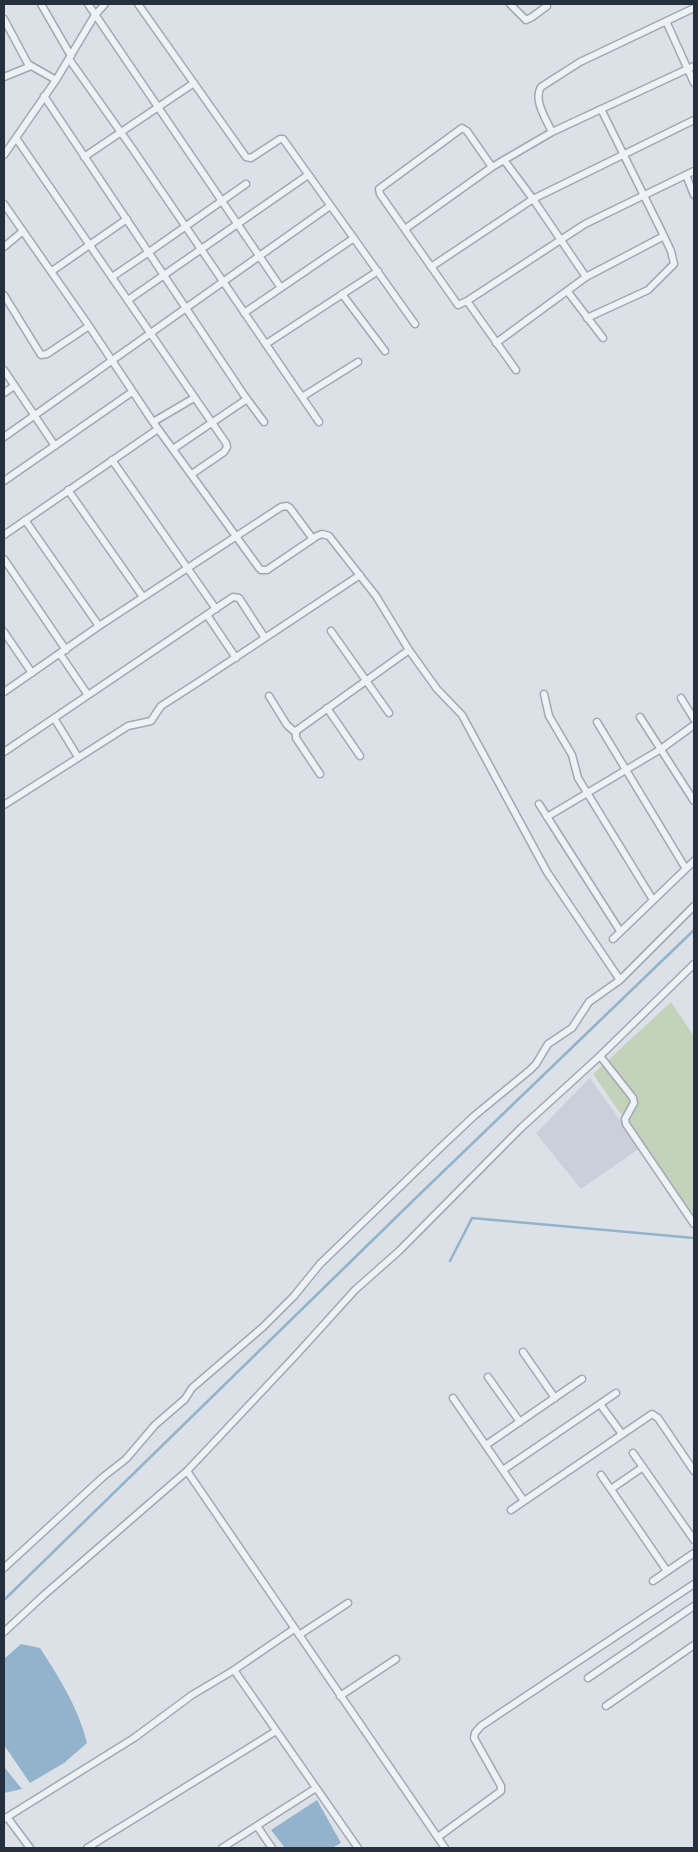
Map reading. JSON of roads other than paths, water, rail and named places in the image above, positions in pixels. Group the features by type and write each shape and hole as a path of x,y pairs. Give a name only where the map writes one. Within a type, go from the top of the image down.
{"street":[{"path":"41,4 70,57 319,422"},
{"path":"88,4 281,288"},
{"path":"4,153 56,80 95,15 105,4"},
{"path":"138,4 247,159 282,139 415,324"},
{"path":"510,4 526,20 546,6"},
{"path":"552,132 538,100 537,95 542,87 575,65 694,8"},
{"path":"4,19 25,60 31,66 56,80"},
{"path":"666,21 691,67 694,83"},
{"path":"4,76 31,66"},
{"path":"405,229 492,167 552,132 691,67"},
{"path":"84,157 194,82"},
{"path":"44,96 150,252 185,308 264,422"},
{"path":"587,318 648,290 673,266 674,258 601,109"},
{"path":"431,267 533,199 694,120"},
{"path":"492,167 464,128 459,129 378,189 456,304 460,306 560,239 643,195 694,171"},
{"path":"16,138 226,443 226,449 192,474"},
{"path":"504,160 586,277"},
{"path":"128,300 308,175"},
{"path":"686,175 694,195"},
{"path":"112,277 246,184"},
{"path":"4,204 6,212 23,231 52,271 153,422 259,568 264,571 322,534 329,536 360,575 381,604 409,650 441,694 462,715 547,872 620,980"},
{"path":"4,437 330,206"},
{"path":"52,271 127,219"},
{"path":"4,247 23,231"},
{"path":"496,343 586,277 664,236"},
{"path":"244,313 354,238"},
{"path":"266,344 378,271"},
{"path":"568,292 603,338"},
{"path":"342,294 385,351"},
{"path":"4,295 41,355 47,354 89,326"},
{"path":"467,301 516,370"},
{"path":"302,397 358,362"},
{"path":"4,370 55,446"},
{"path":"4,393 14,386"},
{"path":"4,481 132,392"},
{"path":"153,422 194,398"},
{"path":"173,449 247,399"},
{"path":"4,534 158,429"},
{"path":"112,460 216,609"},
{"path":"68,490 143,597"},
{"path":"4,692 234,536 284,506 290,508 312,539"},
{"path":"25,520 99,626"},
{"path":"4,559 88,695"},
{"path":"4,805 128,726 145,724 151,721 160,706 360,575"},
{"path":"4,752 233,597 238,596 265,638"},
{"path":"207,615 236,658"},
{"path":"331,631 389,713"},
{"path":"4,632 32,673"},
{"path":"295,732 409,650"},
{"path":"544,694 549,716 572,755 578,778 653,900"},
{"path":"269,696 287,725 295,732 296,738 320,774"},
{"path":"681,698 694,719"},
{"path":"327,708 360,756"},
{"path":"640,717 694,801"},
{"path":"54,718 78,757"},
{"path":"597,722 686,869"},
{"path":"547,817 661,749 694,725"},
{"path":"539,804 620,931"},
{"path":"613,938 694,861"},
{"path":"4,1568 103,1476 126,1459 149,1432 185,1399 195,1386 264,1327 294,1296 320,1264 474,1116 530,1070 536,1064 548,1044 572,1028 592,999 620,980 694,906"},
{"path":"4,1632 186,1471 298,1354 355,1290 398,1251 521,1128 600,1056 694,964"},
{"path":"600,1056 633,1098 634,1103 625,1119 626,1124 694,1224"},
{"path":"523,1352 556,1398"},
{"path":"488,1377 520,1422"},
{"path":"486,1445 582,1379"},
{"path":"503,1470 616,1393"},
{"path":"453,1398 524,1501"},
{"path":"600,1404 622,1434"},
{"path":"511,1510 649,1416 655,1415 694,1471"},
{"path":"633,1453 694,1540"},
{"path":"611,1489 643,1467"},
{"path":"186,1471 445,1848"},
{"path":"601,1475 667,1571"},
{"path":"653,1581 694,1553"},
{"path":"438,1837 501,1791 501,1786 474,1738 475,1733 481,1726 694,1585"},
{"path":"299,1635 348,1603"},
{"path":"588,1678 694,1606"},
{"path":"30,1848 5,1818 134,1738 192,1695 234,1670 294,1629"},
{"path":"606,1706 694,1645"},
{"path":"340,1696 396,1658"},
{"path":"234,1670 355,1847"},
{"path":"87,1848 276,1731"},
{"path":"222,1848 316,1788"},
{"path":"256,1826 272,1848"}],"water":[{"path":"21,1644 40,1648 61,1682 79,1717 87,1743 64,1763 30,1783 4,1745 4,1659"},
{"path":"4,1767 22,1789 4,1793"},
{"path":"317,1800 341,1843 332,1848 285,1848 271,1830"}],"waterway":[{"path":"4,1600 423,1191 694,930"},
{"path":"450,1261 472,1218 694,1238"}]}
